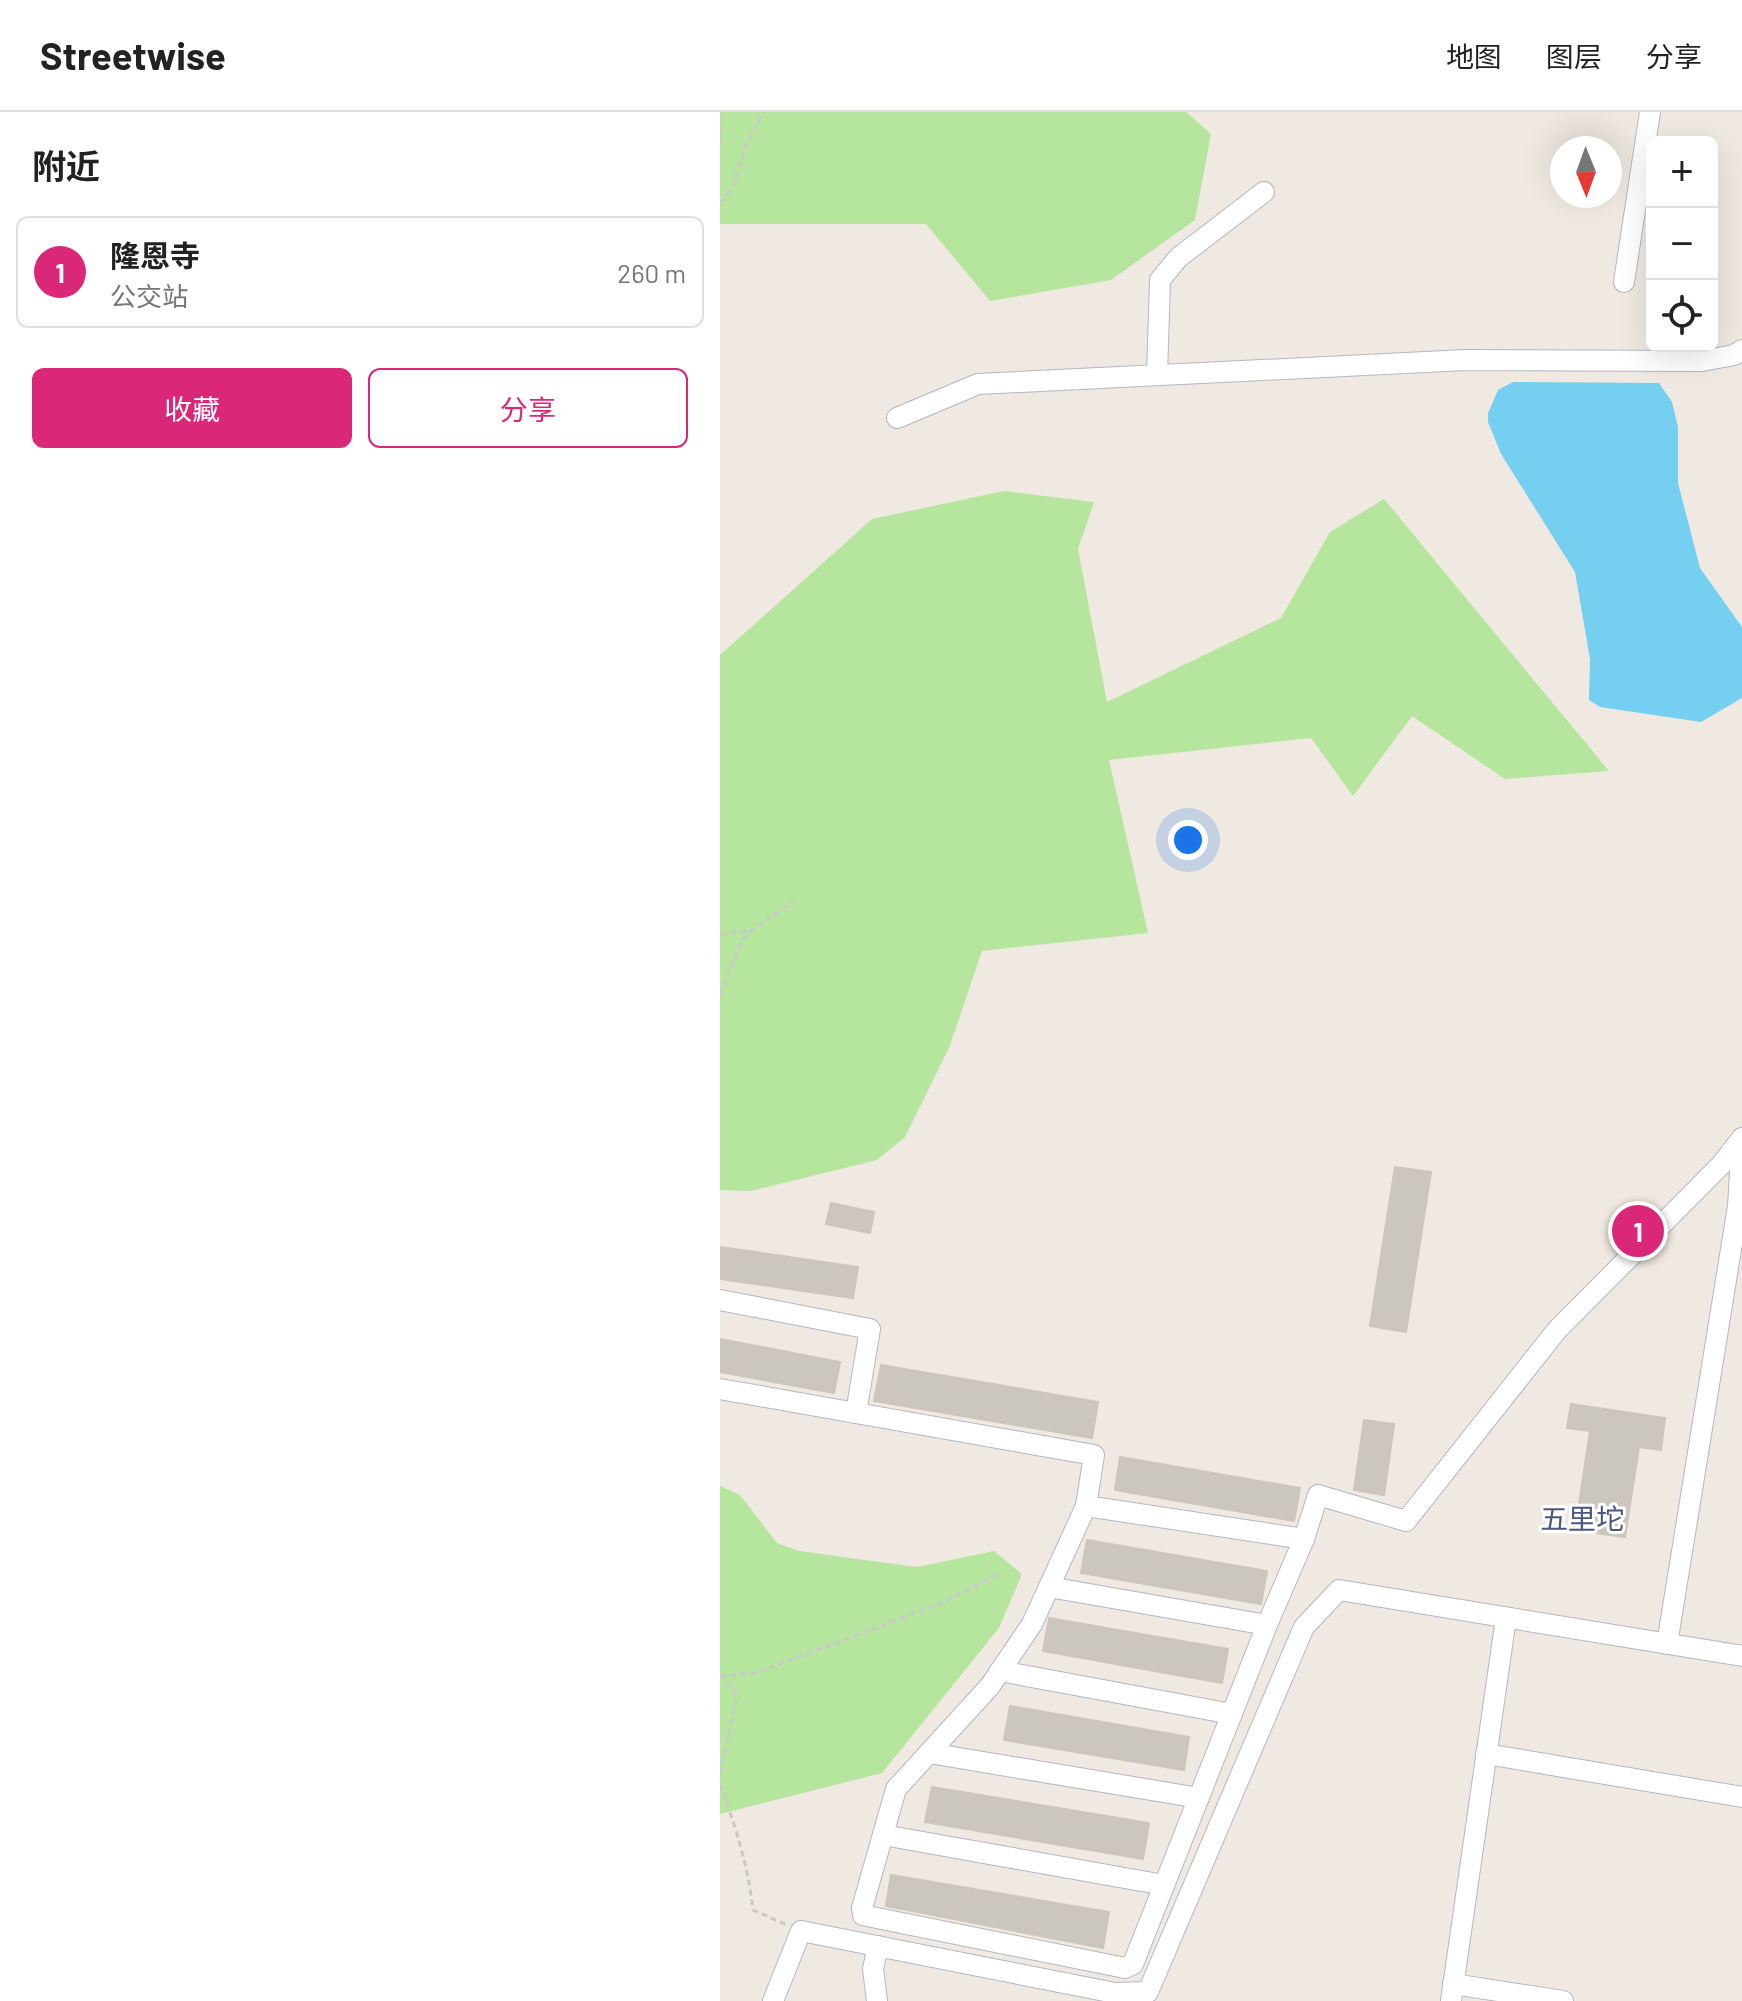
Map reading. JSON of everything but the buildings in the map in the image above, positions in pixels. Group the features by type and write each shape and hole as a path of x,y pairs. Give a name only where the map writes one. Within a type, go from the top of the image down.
{"street":[{"path":"1624,282 1650,112"},
{"path":"1157,375 1160,280 1178,258 1264,192"},
{"path":"897,418 978,384 1466,360 1702,361 1734,355 1742,350"},
{"path":"720,1389 1094,1455 1086,1506 1032,1624 990,1686 896,1789 862,1908 863,1915 1125,1968 1133,1964 1304,1539 1318,1495 1406,1521 1557,1330 1721,1165 1742,1139"},
{"path":"1667,1644 1738,1206 1742,1139"},
{"path":"720,1300 870,1329 856,1413"},
{"path":"1086,1506 1304,1539"},
{"path":"1049,1587 1267,1625"},
{"path":"773,2001 801,1931 1115,1993 1148,1996 1304,1627 1339,1590 1742,1656"},
{"path":"1506,1618 1452,1992 1563,2001"},
{"path":"1000,1671 1232,1714"},
{"path":"929,1753 1199,1798"},
{"path":"1486,1754 1742,1797"},
{"path":"883,1835 1164,1885"},
{"path":"877,2001 873,1969 878,1946"}],"path":[{"path":"720,201 724,200 734,184 746,145 763,112"},
{"path":"720,118 720,147"},
{"path":"720,995 740,945 752,930 793,902"},
{"path":"720,935 752,930"},
{"path":"721,1675 756,1673 937,1605 998,1574"},
{"path":"720,1773 737,1696 721,1675"},
{"path":"720,1784 750,1878 753,1910 801,1931"}],"green space":[{"path":"720,112 1186,112 1211,134 1195,220 1111,280 990,301 926,224 720,224"},
{"path":"1004,491 1094,502 1078,549 1107,702 1281,618 1330,532 1384,499 1609,771 1505,779 1412,716 1353,796 1311,738 1109,760 1148,933 982,951 949,1048 905,1137 877,1160 751,1191 720,1190 720,655 872,519"},
{"path":"720,1486 740,1495 777,1543 799,1551 917,1567 994,1551 1022,1574 999,1628 882,1773 720,1814"}],"water":[{"path":"1513,382 1659,383 1672,402 1678,427 1678,483 1700,568 1742,627 1742,698 1701,722 1600,707 1589,700 1590,659 1575,572 1501,454 1488,422 1488,413 1498,390"}],"place":[{"name":"隆恩寺","path":"1638,1231"}],"district":[{"name":"五里坨","path":"1582,1519"}]}
